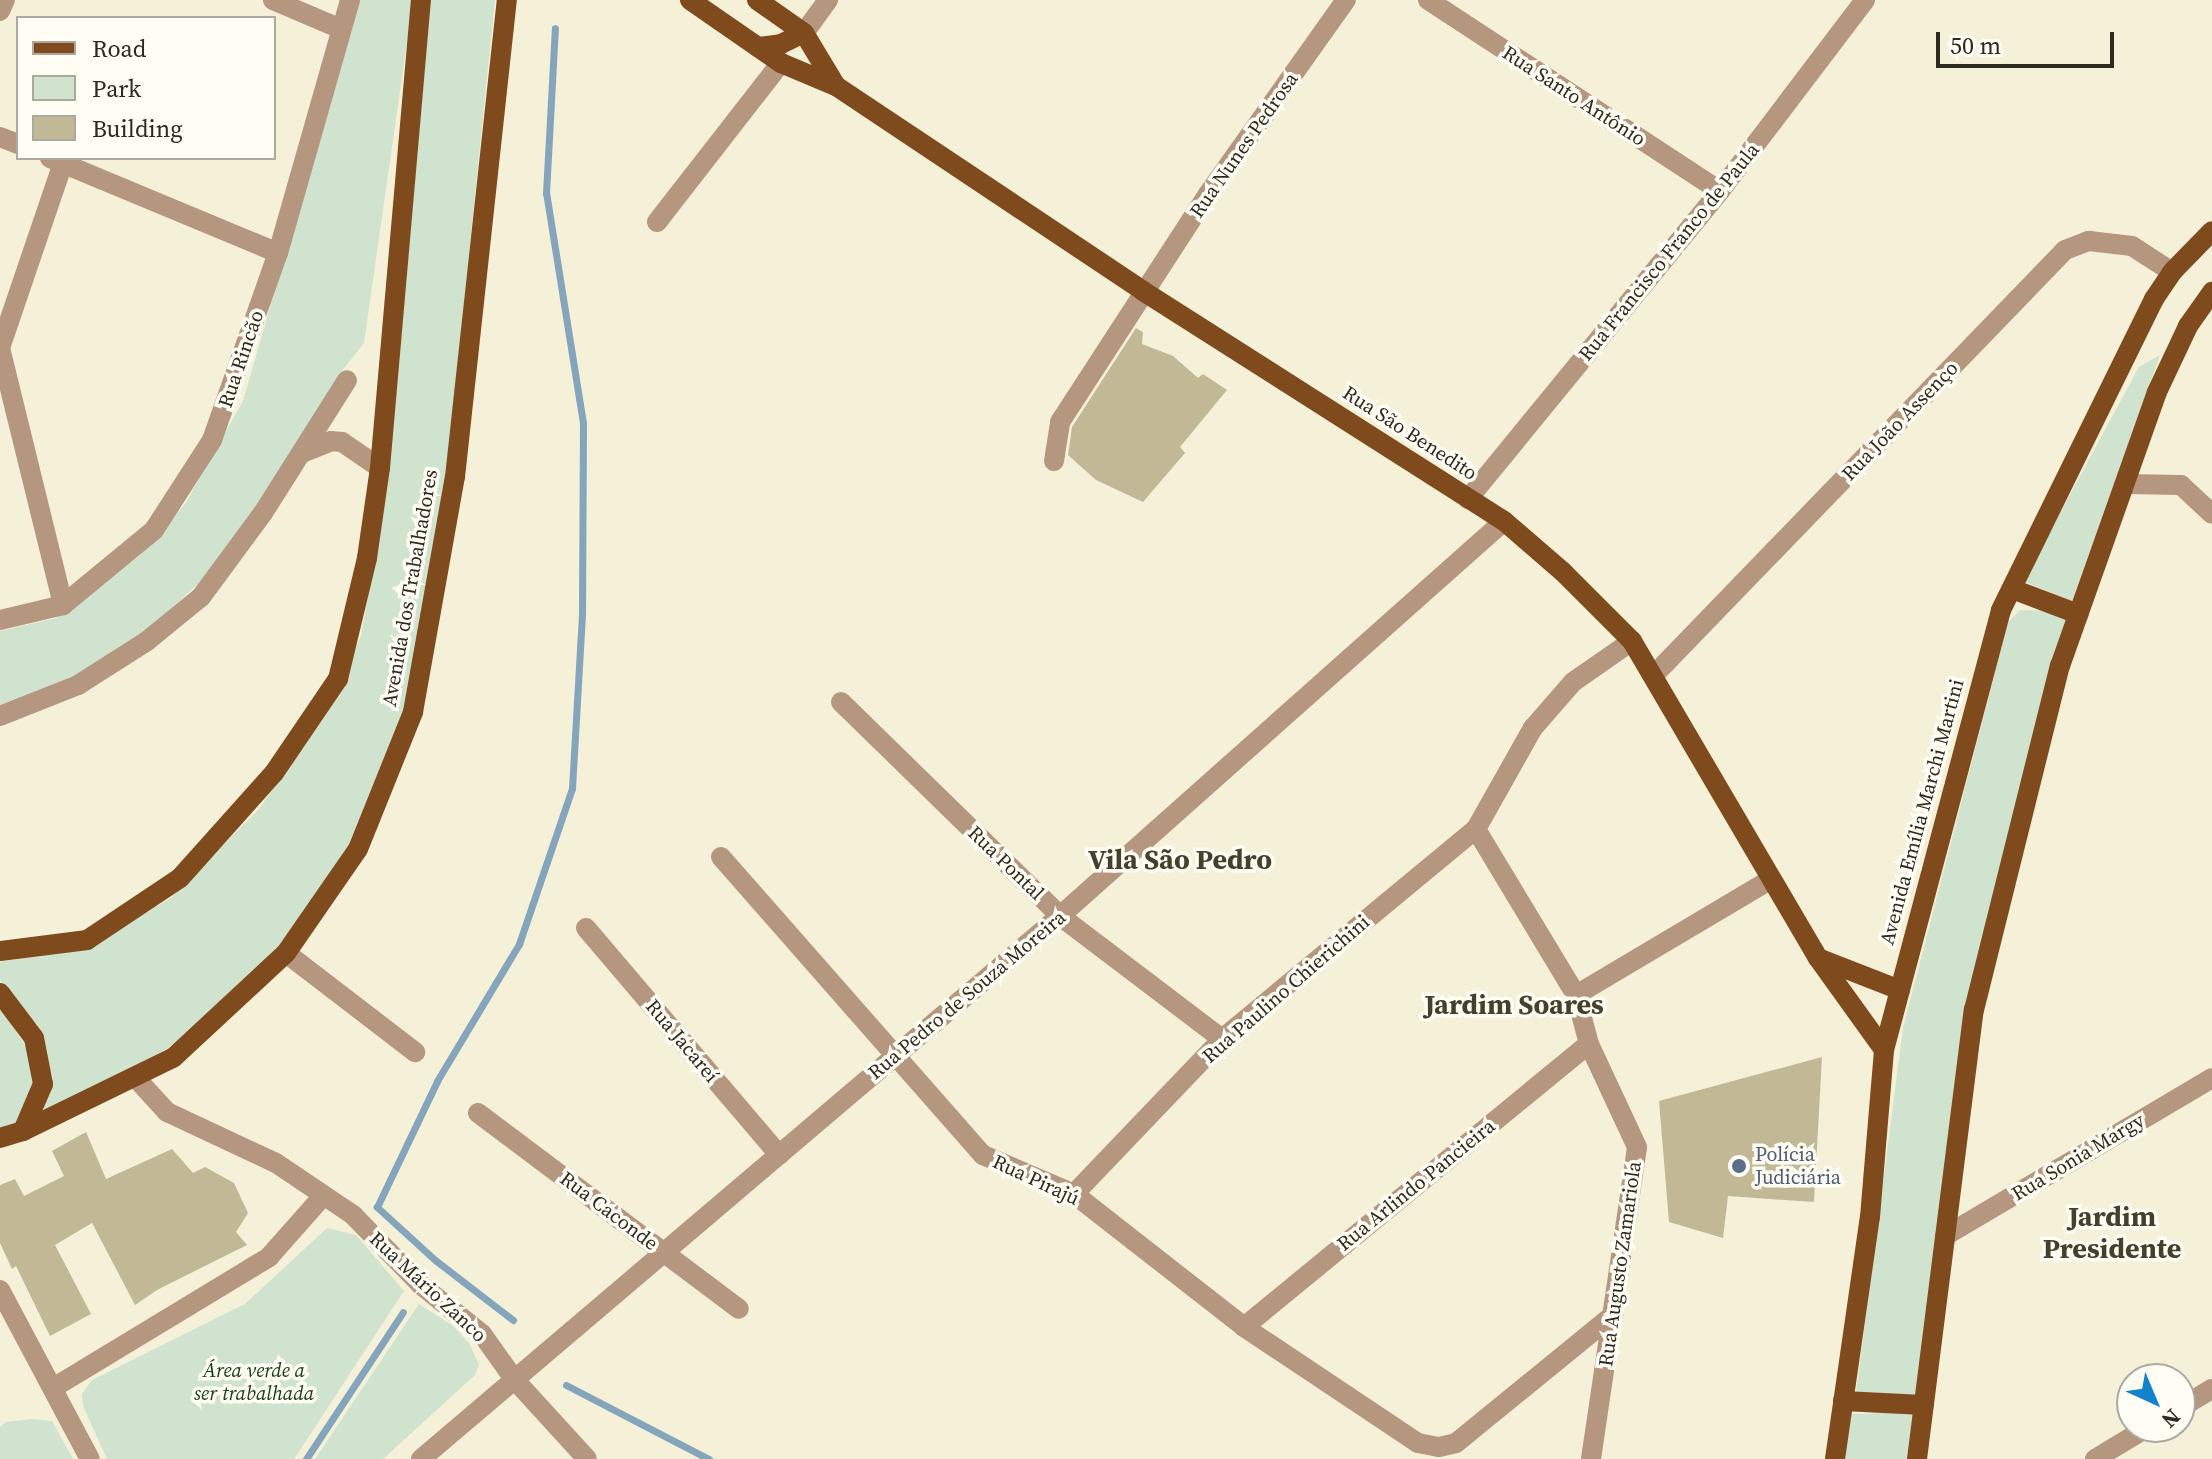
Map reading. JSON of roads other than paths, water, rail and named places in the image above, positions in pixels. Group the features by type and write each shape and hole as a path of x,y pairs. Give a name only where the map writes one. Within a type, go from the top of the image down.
{"main road":[{"path":"0,951 87,940 180,878 274,773 338,679 367,558 380,468 421,0"},
{"name":"Avenida dos Trabalhadores","path":"0,1138 23,1131 173,1058 286,953 358,849 413,712 455,477 507,0"},
{"name":"Rua São Benedito","path":"690,0 781,63 836,86 1143,291 1504,521 1562,571 1632,641 1818,958 1884,1050"},
{"name":"Rua São Benedito","path":"757,0 804,33 836,86"},
{"path":"758,47 781,44 804,33"},
{"name":"Avenida Emília Marchi Martini","path":"1835,1459 1870,1217 1884,1050 2001,610 2154,299 2172,272 2212,231"},
{"path":"1917,1459 1974,1010 2060,666 2157,392 2188,326 2212,292"},
{"path":"2012,589 2078,614"},
{"path":"1818,958 1900,990"},
{"path":"0,993 34,1038 43,1084 23,1131"},
{"path":"1843,1401 1924,1405"}],"street":[{"path":"0,11 5,0"},
{"path":"273,0 341,29"},
{"name":"Rua Rincão","path":"0,620 63,605 154,530 212,440 278,253 350,0"},
{"path":"804,33 828,0"},
{"name":"Rua Nunes Pedrosa","path":"1054,461 1060,422 1143,291 1346,0"},
{"name":"Rua Santo Antônio","path":"1428,0 1720,191"},
{"name":"Rua Francisco Franco de Paula","path":"1468,499 1720,191 1865,0"},
{"path":"657,222 781,63"},
{"path":"63,605 0,348 56,161 278,253"},
{"name":"Rua João Assenço","path":"1654,675 2065,250 2089,241 2132,246 2172,272"},
{"path":"0,716 78,685 147,641 201,597 263,513 347,380"},
{"path":"302,453 331,441 342,442 380,468"},
{"path":"2125,484 2181,485 2212,514"},
{"name":"Rua Pedro de Souza Moreira","path":"421,1459 1060,916 1504,521"},
{"path":"1476,829 1533,728 1573,682 1632,641"},
{"name":"Rua Pontal","path":"841,702 1060,916 1222,1039"},
{"name":"Rua Augusto Zamariola","path":"1476,829 1576,995 1589,1044 1637,1147 1591,1459"},
{"name":"Rua Paulino Chierichini","path":"1074,1194 1222,1039 1476,829"},
{"name":"Rua Pirajú","path":"721,857 983,1155 1074,1194 1244,1327 1418,1443 1439,1447 1456,1443 1613,1315"},
{"path":"1576,995 1770,880"},
{"name":"Rua Jacareí","path":"586,928 779,1155"},
{"path":"286,953 415,1052"},
{"name":"Rua Arlindo Pancieira","path":"1244,1327 1589,1044"},
{"name":"Rua Mário Zanco","path":"135,1077 167,1112 276,1163 353,1215 421,1285 482,1334 514,1379 587,1459"},
{"name":"Rua Sonia Margy","path":"1945,1236 2212,1078"},
{"name":"Rua Caconde","path":"478,1113 739,1309"},
{"path":"53,1388 269,1257 323,1196"},
{"path":"0,1290 90,1459"},
{"path":"2095,1459 2122,1443"}],"waterway":[{"path":"513,1320 435,1260 377,1207 437,1081 519,944 572,788 582,613 583,423 546,193 555,28"},
{"path":"306,1459 403,1312"},
{"path":"566,1385 709,1459"}],"place":[{"name":"Polícia Judiciária","path":"1739,1166"}],"district":[{"name":"Vila São Pedro","path":"1180,859"},
{"name":"Jardim Soares","path":"1514,1004"},
{"name":"Jardim Presidente","path":"2112,1232"}],"park label":[{"name":"Área verde a ser trabalhada","path":"254,1382"}]}
